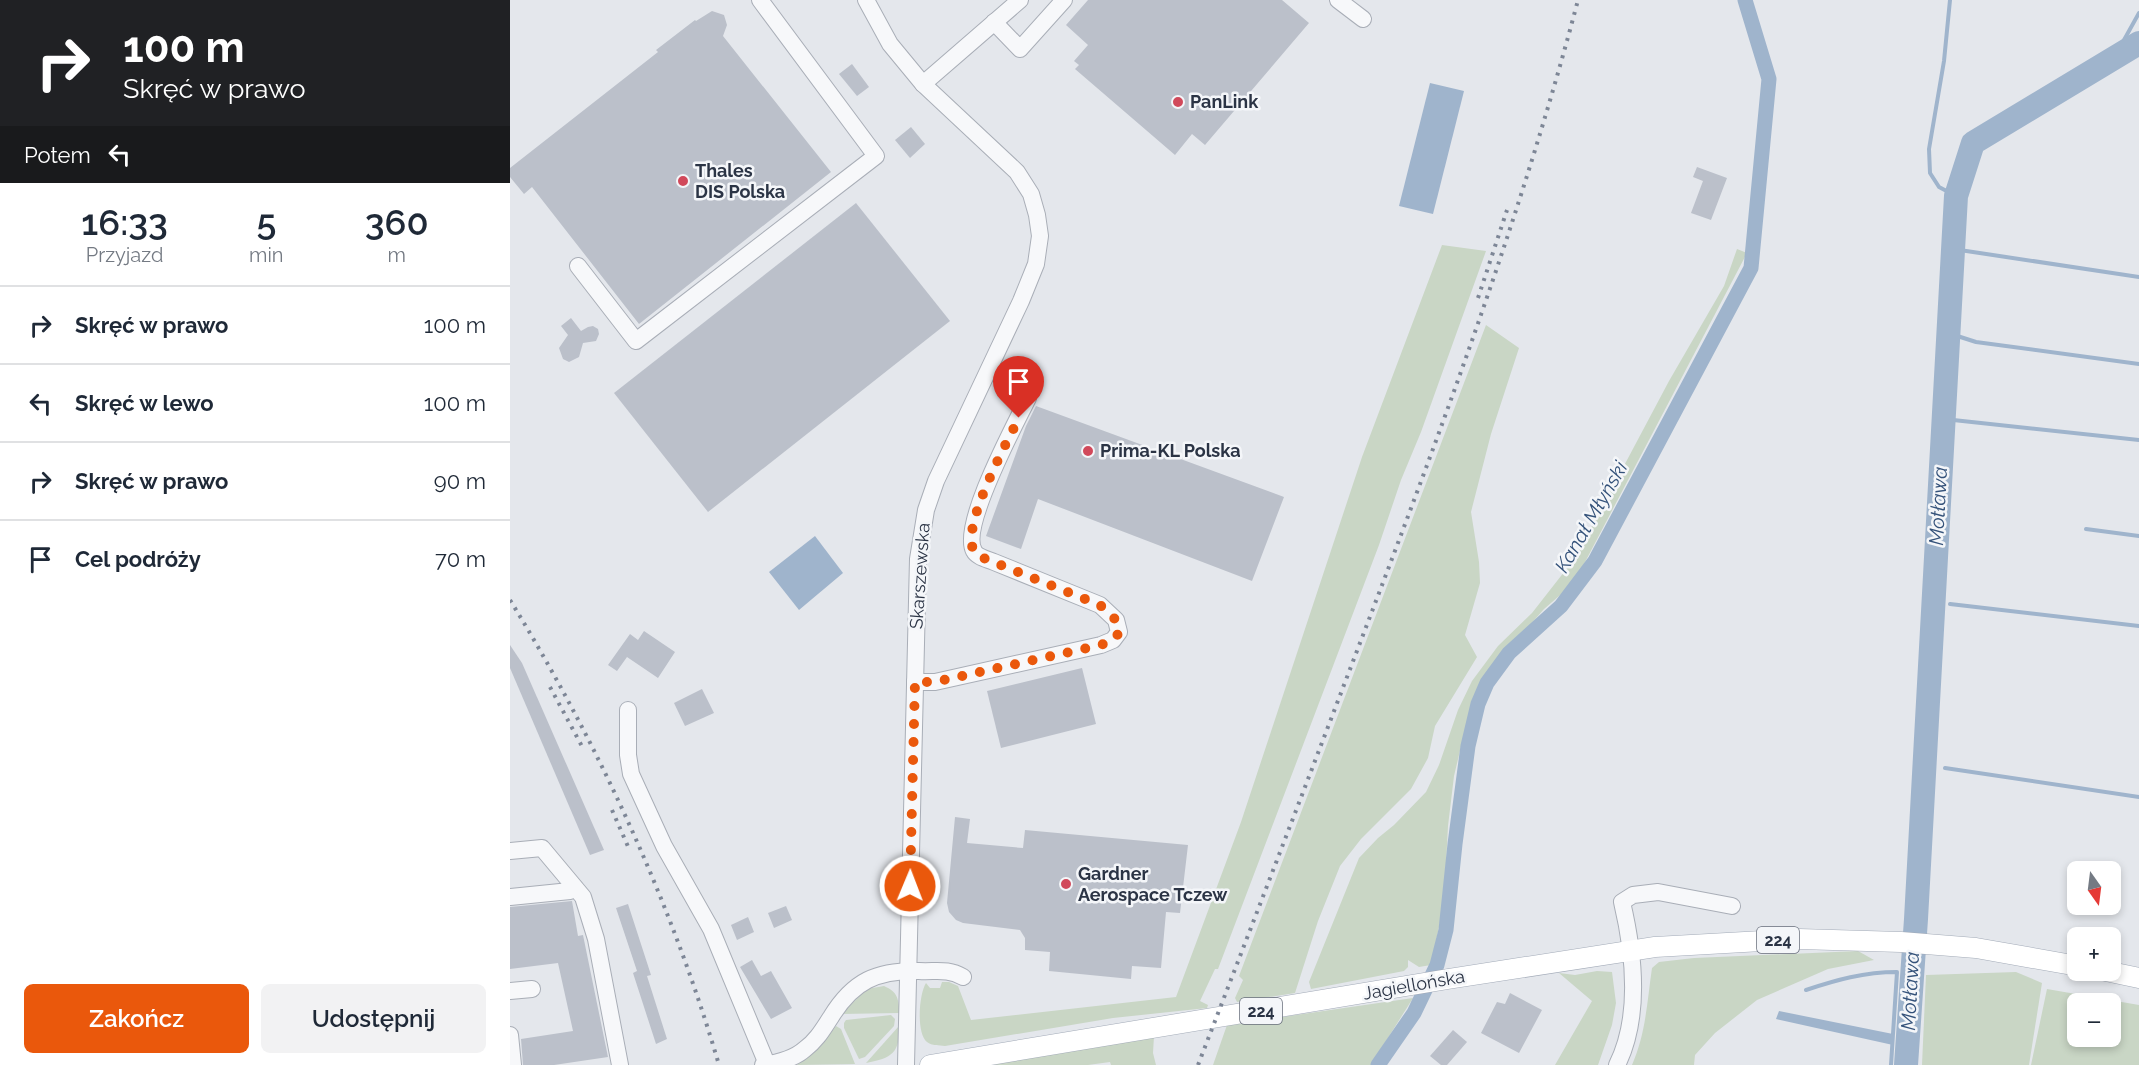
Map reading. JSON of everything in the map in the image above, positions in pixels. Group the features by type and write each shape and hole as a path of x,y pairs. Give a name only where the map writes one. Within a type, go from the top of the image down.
{"main road":[{"name":"Jagiellońska","path":"930,1065 1630,950 1799,939 1901,942 1976,948 2067,964"},
{"path":"2121,974 2139,978"}],"street":[{"path":"578,266 636,341 876,156 760,0"},
{"name":"Skarszewska","path":"866,0 890,44 923,84 1017,172 1031,194 1038,215 1040,236 1036,264 1021,301 936,481 926,510 918,559 906,1065"},
{"path":"923,84 1020,0"},
{"path":"994,22 1020,49 1064,0"},
{"path":"1338,0 1363,19"},
{"path":"915,682 935,682 1101,645 1113,640 1119,633 1116,620 1100,605 993,562 973,550 971,531 982,495 1028,398"},
{"path":"628,710 628,755 631,774 664,846 711,929 765,1065 781,1061 804,1050 817,1038 843,1000 861,983 880,974 952,970 963,977"},
{"path":"510,851 542,848 583,897 594,929 620,1065"},
{"path":"510,897 570,891 575,888"},
{"path":"1617,1065 1630,1031 1634,1003 1628,930 1622,902 1633,895 1658,892 1732,906"},
{"path":"510,991 532,989"},
{"path":"510,1035 513,1065"}],"green space":[{"path":"1442,245 1486,251 1379,545 1218,969 1215,969 1200,1001 1208,1005 1207,1008 1113,1018 945,1046 927,1042 921,1031 920,1022 920,1004 926,983 930,988 940,988 942,982 958,986 971,1020 1176,997 1241,822 1362,457"},
{"path":"1737,249 1747,253 1584,564 1566,590 1544,609 1488,673 1469,713 1454,776 1448,826 1444,903 1431,965 1419,967 1408,960 1408,967 1404,971 1311,989 1309,982 1359,858 1426,792 1439,765 1458,710 1472,681 1498,646 1532,613 1575,558 1669,381 1724,286"},
{"path":"1486,325 1519,348 1491,434 1471,512 1480,583 1465,635 1477,657 1435,726 1428,758 1411,789 1361,839 1340,866 1318,921 1295,993 1237,1002 1235,998 1243,980 1239,976"},
{"path":"1858,951 1874,960 1828,969 1757,1000 1715,1033 1695,1055 1694,1065 1632,1065 1643,1029 1652,968 1659,962 1694,958"},
{"path":"1597,971 1612,972 1616,1003 1612,1025 1598,1065 1555,1065 1592,1001 1559,973 1575,975"},
{"path":"2016,972 2042,983 2029,1065 1922,1065 1926,975"},
{"path":"884,986 896,996 900,1013 841,1014 867,989"},
{"path":"2047,989 2070,993 2067,993 2067,1047 2121,1047 2121,1002 2139,1005 2139,1065 2031,1065"},
{"path":"1413,998 1371,1065 1213,1065 1227,1025"},
{"path":"891,1015 895,1019 894,1026 865,1057 859,1059 844,1028 846,1020"},
{"path":"836,1026 841,1029 855,1064 797,1065 821,1046"},
{"path":"899,1026 898,1042 893,1053 882,1059 866,1063"},
{"path":"1154,1036 1153,1053 1156,1065 1111,1065 1110,1062 1088,1065 984,1065"}],"water":[{"path":"1430,83 1464,91 1433,214 1399,206"},
{"path":"815,536 843,573 799,610 769,572"},
{"path":"1779,1011 1893,1034 1893,1045 1776,1019"}],"building":[{"name":"PanLink","path":"1088,0 1282,0 1309,23 1205,145 1192,134 1175,155 1075,69 1079,65 1074,61 1088,45 1066,25"},
{"name":"Thales DIS Polska","path":"712,11 724,15 727,25 723,36 831,172 639,324 532,187 524,194 510,177 510,168 658,52 656,50 695,20"},
{"path":"852,64 869,87 857,96 839,74"},
{"path":"911,127 925,144 910,158 895,140"},
{"path":"1697,167 1727,178 1711,220 1691,213 1703,181 1693,177"},
{"path":"856,203 950,321 708,512 614,393"},
{"path":"571,318 581,331 593,326 598,329 599,334 596,341 583,343 579,357 569,362 563,359 559,348 568,335 561,326"},
{"name":"Prima-KL Polska","path":"1036,406 1284,497 1252,581 1038,499 1021,549 986,536 1026,426"},
{"path":"644,631 675,652 658,678 627,657 617,671 608,665 630,634 638,640"},
{"path":"510,645 522,663 604,850 590,855 510,668"},
{"path":"1082,668 1096,724 1001,748 987,691"},
{"path":"702,689 714,713 685,726 674,703"},
{"name":"Gardner Aerospace Tczew","path":"955,817 970,819 967,843 1023,848 1025,830 1188,845 1180,913 1166,912 1161,968 1132,966 1131,979 1049,971 1050,952 1025,950 1025,938 1020,930 963,923 956,920 949,912 947,903"},
{"path":"572,901 578,936 583,935 608,1057 554,1065 523,1065 521,1039 573,1031 558,963 510,969 510,907"},
{"path":"628,904 651,975 647,976 667,1039 656,1044 633,973 637,971 616,908"},
{"path":"786,906 792,920 774,928 768,913"},
{"path":"748,917 754,932 737,940 731,925"},
{"path":"752,960 761,976 771,971 792,1008 771,1019 740,967"},
{"path":"1510,993 1542,1010 1519,1053 1481,1033 1497,1002 1505,1004"},
{"path":"1453,1030 1467,1042 1447,1065 1441,1065 1430,1056"}],"waterway":[{"name":"Kanał Młyński","path":"1378,1065 1414,1013 1437,965 1446,930 1468,746 1478,704 1487,683 1509,653 1561,606 1595,561 1751,268 1769,79 1745,0"},
{"path":"1950,0 1944,61 1929,149 1930,173 1939,187 1956,196"},
{"path":"2114,58 2139,13"},
{"name":"Motława","path":"1906,1065 1956,196 1973,143 2139,43"},
{"path":"1953,249 2139,277"},
{"path":"1948,333 1976,342 2139,364"},
{"path":"1944,419 2139,440"},
{"path":"2086,529 2139,536"},
{"path":"1950,604 2139,626"},
{"path":"1945,768 2139,797"},
{"path":"1806,990 1850,977 1897,972 1891,1065"}],"railway":[{"path":"1198,1065 1456,386 1509,233 1578,0"},
{"path":"1478,298 1507,210"},
{"path":"510,600 573,710 630,826 679,945 719,1065"},
{"path":"550,687 584,750"},
{"path":"612,810 630,851"}],"place":[{"name":"PanLink","path":"1178,102"},
{"name":"Thales DIS Polska","path":"683,181"},
{"name":"Prima-KL Polska","path":"1088,451"},
{"name":"Gardner Aerospace Tczew","path":"1066,884"}],"route":[{"path":"910,886 915,682 935,682 1101,645 1113,640 1119,633 1116,620 1100,605 993,562 973,550 971,531 982,495 1019,418"}]}
